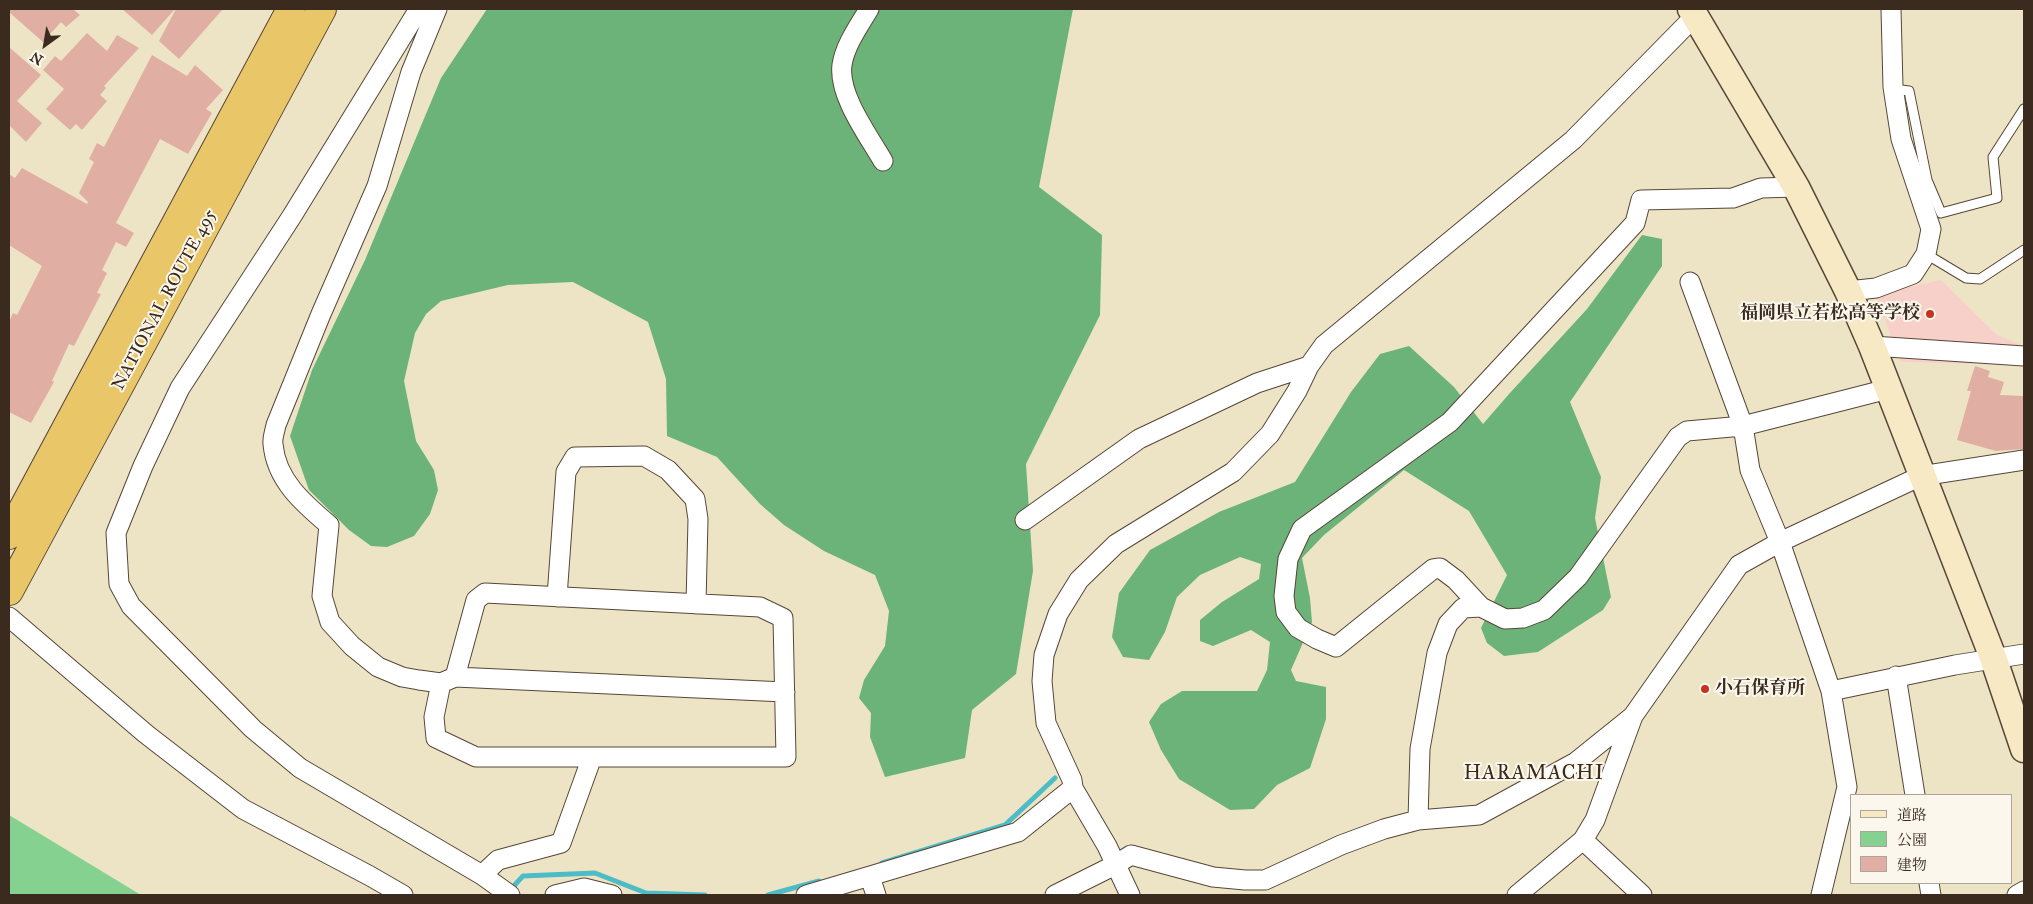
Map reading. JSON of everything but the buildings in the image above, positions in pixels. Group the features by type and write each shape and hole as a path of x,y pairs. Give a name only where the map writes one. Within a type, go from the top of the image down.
{"highway":[{"name":"NATIONAL ROUTE 495","path":"9,535 291,9"},
{"name":"NATIONAL ROUTE 495","path":"9,591 322,9"}],"street":[{"path":"419,9 292,216 180,388 143,466 116,533 119,584 131,606 253,730 300,768 482,874 504,891"},
{"path":"437,9 411,72 377,186 321,314 276,425 272,442 279,472 305,504 329,525 322,596 330,622 352,646 378,667 402,677 785,692"},
{"path":"869,9 850,42 842,65 842,84 852,108 882,161"},
{"path":"1848,291 1876,288 1913,274 1926,254 1931,229 1901,139 1893,89 1891,9"},
{"path":"1130,895 1107,846 1073,788 1072,780 1046,723 1042,681 1044,655 1058,614 1079,580 1116,544 1233,472 1270,434 1297,391 1309,366 1324,345 1573,140 1693,12 1796,187 1848,291 1872,346 1994,660 2024,749"},
{"path":"1796,187 1762,188 1733,198 1641,200 1635,223 1450,422 1302,529 1288,559 1284,596 1286,612 1298,628 1336,647 1433,569 1440,568 1456,580 1481,607 1505,619 1523,618 1544,610 1578,577 1678,436 1687,431 1743,426 1888,390"},
{"path":"1690,282 1743,426 1750,470 1780,542 1831,691 1847,787 1821,895"},
{"path":"1872,346 2024,356"},
{"path":"1025,520 1138,439 1257,383 1309,366"},
{"path":"557,596 566,472 575,458 644,456 668,470 695,499 698,519 696,604"},
{"path":"1517,895 1583,840 1595,820 1633,716 1739,565 1780,542 1921,476 2024,460"},
{"path":"485,593 760,607 783,618 786,757 476,757 436,738 434,717 448,680 476,600 485,593"},
{"path":"1418,820 1420,749 1437,653 1448,624 1463,608 1481,607"},
{"path":"9,617 146,734 243,809 403,895"},
{"path":"1831,691 1896,676 2024,654"},
{"path":"1896,676 1915,794"},
{"path":"1055,895 1131,855 1214,877 1266,880 1341,845 1384,829 1418,820 1479,814 1576,762 1633,716"},
{"path":"482,874 498,860 562,843 592,757"},
{"path":"806,895 1018,832 1073,788"},
{"path":"1583,840 1642,895"},
{"path":"870,877 876,895"},
{"path":"555,895 584,888 612,895"},
{"path":"2017,895 2024,891"}],"lane":[{"path":"1893,89 1909,91 1927,180 1941,213 1997,198 1993,157 2024,110"},
{"path":"1926,254 1966,278 1980,279 2024,250"}],"shaded area":[{"name":"福岡県立若松高等学校","path":"1941,280 1997,335 2024,346 2024,365 1901,362 1875,294"}],"green space":[{"path":"487,9 1073,9 1039,187 1102,235 1100,315 1026,464 1033,571 1016,674 972,710 965,758 885,777 870,737 871,713 859,698 864,680 885,646 889,611 875,575 824,551 784,525 760,504 717,457 667,436 666,379 648,322 573,282 508,285 441,301 426,314 415,333 404,381 416,441 434,470 438,490 430,514 414,536 387,547 371,546 349,530 309,490 290,436 312,370 365,260 441,78"},
{"path":"1642,235 1662,239 1662,266 1570,402 1601,477 1595,518 1611,597 1603,610 1538,652 1504,656 1487,643 1481,628 1507,575 1469,511 1404,470 1324,535 1302,558 1310,598 1312,622 1291,670 1296,681 1326,687 1326,719 1310,768 1277,785 1254,809 1230,810 1179,779 1161,750 1149,722 1161,704 1182,691 1257,691 1267,670 1270,642 1251,630 1213,646 1200,641 1200,620 1222,602 1259,579 1261,564 1240,557 1200,575 1177,597 1165,632 1149,660 1123,657 1112,637 1119,593 1150,550 1219,512 1295,482 1351,392 1380,354 1409,346 1454,387 1483,424 1587,309"},
{"path":"9,815 141,895 9,895"}],"waterway":[{"path":"882,863 1005,825 1055,778"},
{"path":"510,890 523,876 595,873 646,893 705,895"},
{"path":"768,895 819,881"}],"place":[{"name":"福岡県立若松高等学校","path":"1930,314"},
{"name":"小石保育所","path":"1705,689"}],"district":[{"name":"HARAMACHI","path":"1534,774"}]}
